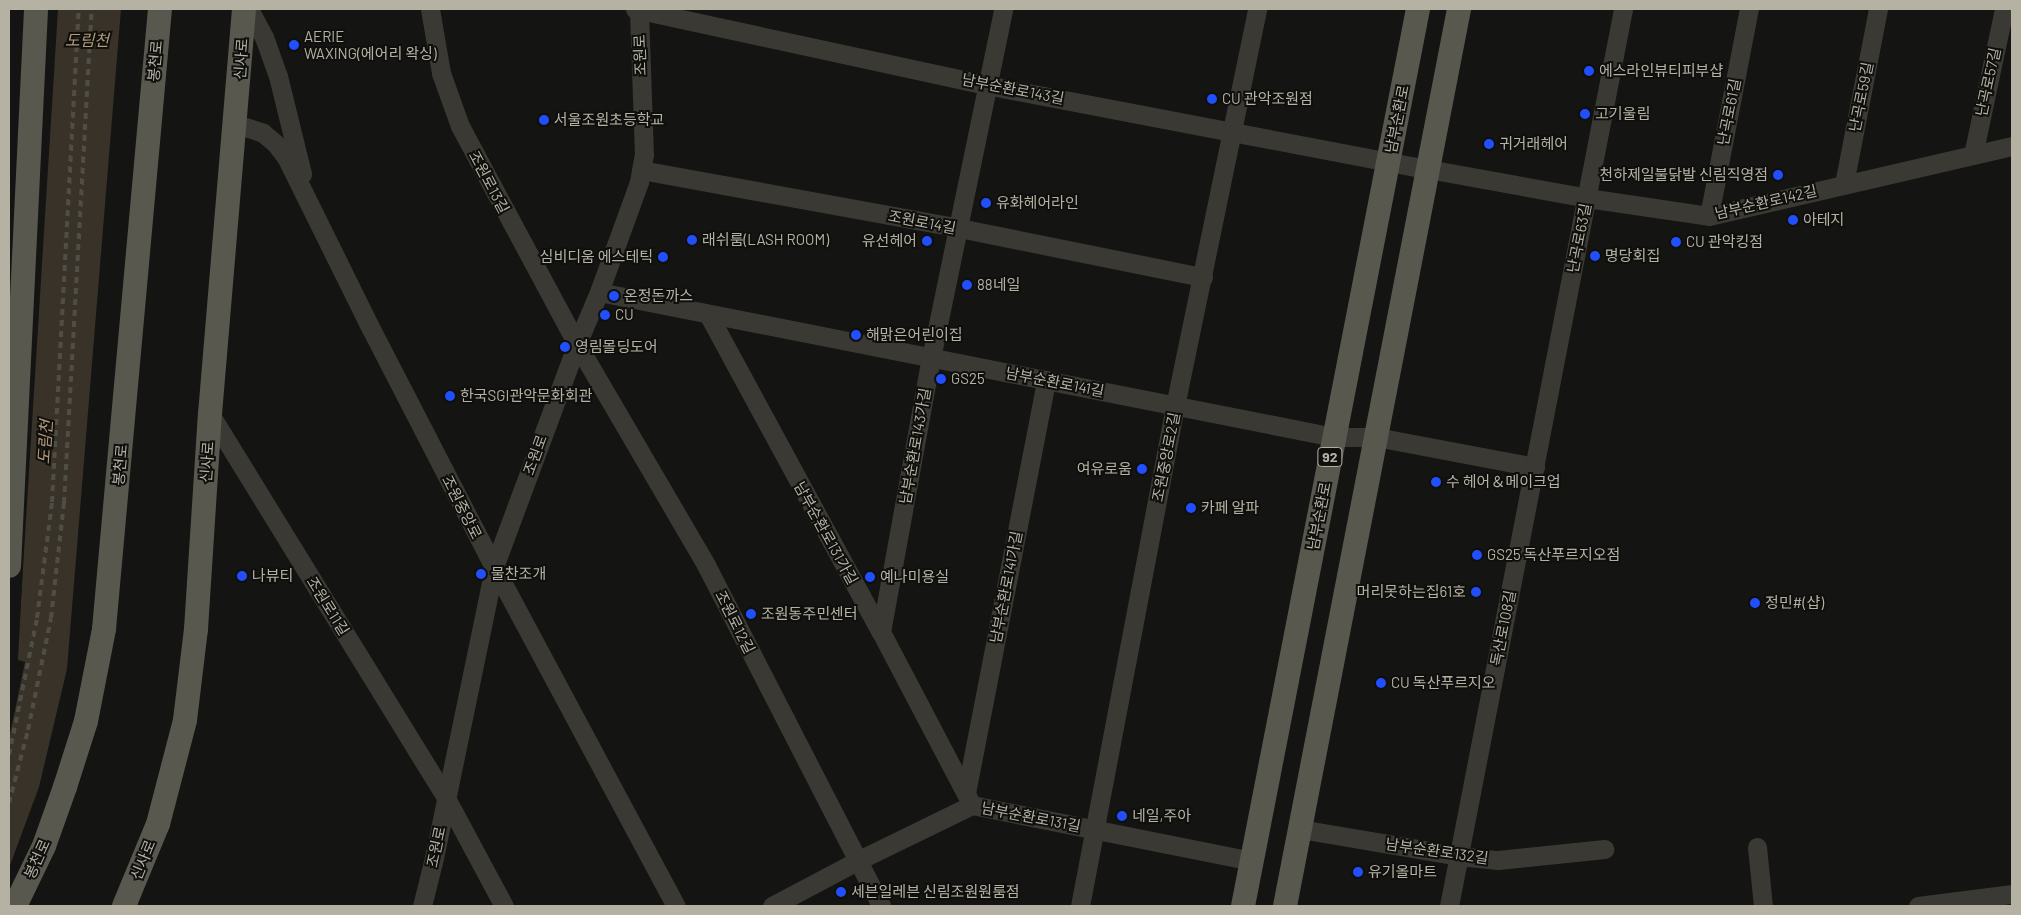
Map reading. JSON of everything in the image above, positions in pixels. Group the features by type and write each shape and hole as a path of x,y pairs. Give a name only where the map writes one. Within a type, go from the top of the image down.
{"main road":[{"path":"9,566 36,9"},
{"name":"봉천로","path":"16,906 44,846 86,721 104,629 160,9"},
{"name":"신사로","path":"124,906 158,824 185,720 196,629 210,414 236,124 244,9"},
{"name":"남부순환로","path":"1243,906 1418,9"},
{"path":"1285,906 1459,9"}],"street":[{"path":"249,9 264,37 278,76 307,197"},
{"name":"조원로13길","path":"430,9 441,73 460,126 577,344"},
{"name":"조원로","path":"422,906 494,567 577,344 600,292 631,206 641,170 644,142 638,9"},
{"name":"남부순환로143길","path":"638,9 986,85 1428,169"},
{"name":"남부순환로143가길","path":"882,632 931,358 1003,9"},
{"name":"조원중앙로2길","path":"1080,906 1175,406 1257,9"},
{"name":"난곡로63길","path":"1534,467 1623,9"},
{"name":"난곡로61길","path":"1709,216 1749,9"},
{"name":"난곡로59길","path":"1844,184 1878,9"},
{"name":"난곡로57길","path":"1973,155 2004,9"},
{"name":"조원중앙로","path":"236,124 263,133 275,143 286,157 368,323 494,567 676,906"},
{"name":"남부순환로142길","path":"1428,169 1587,198 1709,216 2012,146"},
{"name":"조원로14길","path":"641,170 959,228 1203,276"},
{"name":"남부순환로141길","path":"600,292 1334,437 1376,437 1534,467"},
{"name":"남부순환로131가길","path":"708,314 882,632 969,799"},
{"name":"조원로12길","path":"577,344 706,565 881,906"},
{"name":"남부순환로141가길","path":"969,799 1046,380"},
{"name":"조원로11길","path":"210,414 446,798 504,906"},
{"name":"독산로108길","path":"1449,906 1534,467"},
{"name":"남부순환로131길","path":"772,906 969,799 1095,829 1252,861"},
{"name":"남부순환로132길","path":"1300,829 1459,856 1498,860 1604,849"},
{"path":"1757,847 1763,906"},
{"path":"1918,906 2012,894"}],"water":[{"name":"도림천","path":"58,9 121,9 67,669 39,787 9,868 9,714 17,663"}],"pier":[{"path":"32,390 18,660 25,662 9,739 9,697 14,663"}],"railway":[{"path":"9,755 37,618 52,502 79,9"},
{"path":"9,803 28,730 51,618 64,503 92,9"}],"place":[{"name":"AERIE WAXING(에어리 왁싱)","path":"294,45"},
{"name":"에스라인뷰티피부샵","path":"1589,71"},
{"name":"CU 관악조원점","path":"1212,99"},
{"name":"고기울림","path":"1585,114"},
{"name":"서울조원초등학교","path":"544,120"},
{"name":"귀거래헤어","path":"1489,144"},
{"name":"천하제일불닭발 신림직영점","path":"1778,175"},
{"name":"유화헤어라인","path":"986,203"},
{"name":"아테지","path":"1793,220"},
{"name":"래쉬룸(LASH ROOM)","path":"692,240"},
{"name":"유선헤어","path":"927,241"},
{"name":"CU 관악킹점","path":"1676,242"},
{"name":"명당회집","path":"1595,256"},
{"name":"심비디움 에스테틱","path":"663,257"},
{"name":"88네일","path":"967,285"},
{"name":"온정돈까스","path":"614,296"},
{"name":"CU","path":"605,315"},
{"name":"해맑은어린이집","path":"856,335"},
{"name":"영림몰딩도어","path":"565,347"},
{"name":"GS25","path":"941,379"},
{"name":"한국SGI관악문화회관","path":"450,396"},
{"name":"여유로움","path":"1142,469"},
{"name":"수 헤어＆메이크업","path":"1436,482"},
{"name":"카페 알파","path":"1191,508"},
{"name":"GS25 독산푸르지오점","path":"1477,555"},
{"name":"물찬조개","path":"481,574"},
{"name":"나뷰티","path":"242,576"},
{"name":"예나미용실","path":"870,577"},
{"name":"머리못하는집61호","path":"1476,592"},
{"name":"정민#(샵)","path":"1755,603"},
{"name":"조원동주민센터","path":"751,614"},
{"name":"CU 독산푸르지오","path":"1381,683"},
{"name":"네일,주아","path":"1122,816"},
{"name":"유기올마트","path":"1358,872"},
{"name":"세븐일레븐 신림조원원룸점","path":"841,892"}]}
